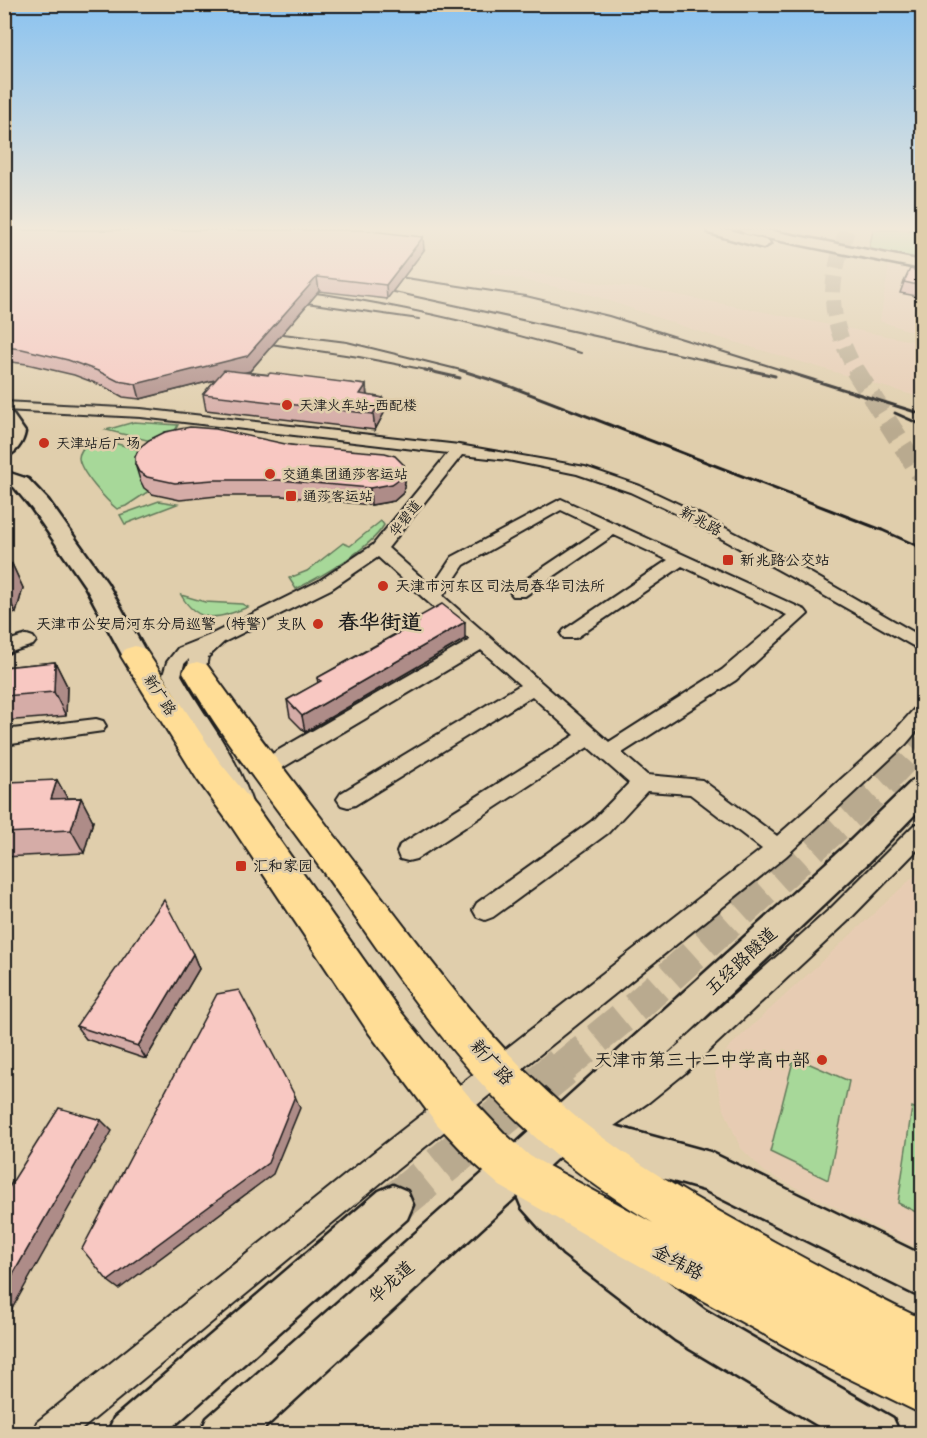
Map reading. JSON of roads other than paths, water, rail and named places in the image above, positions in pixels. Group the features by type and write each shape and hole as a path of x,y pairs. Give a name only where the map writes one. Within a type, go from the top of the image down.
{"main road":[{"path":"4,416 13,426 15,436 4,451"},
{"name":"新广路","path":"10,481 40,526 62,553 81,565 95,584 114,614 135,656 208,770 244,817 383,1020 452,1109"},
{"name":"新广路","path":"197,672 265,768 442,1005 499,1072 558,1130"},
{"name":"五经路隧道","path":"558,1130 856,855 922,789"},
{"name":"金纬路","path":"452,1109 490,1149 515,1171 824,1341 922,1389"},
{"path":"558,1130 710,1172 922,1277"},
{"path":"558,1130 618,1177 664,1206 837,1303 922,1344"},
{"name":"华龙道","path":"223,1434 558,1130"},
{"path":"515,1171 578,1239 690,1325 877,1434"},
{"path":"130,1434 393,1205"}],"street":[{"name":"新兆路","path":"4,406 141,414 459,449 554,464 642,492 682,511 801,574 922,645"},
{"name":"华碧道","path":"218,638 302,598 342,575 379,549 459,449"},
{"path":"434,597 458,561 561,504 799,614 729,675 608,752"},
{"path":"519,592 613,528"},
{"path":"379,549 484,640 642,783 695,786 778,849"},
{"path":"570,634 681,559"},
{"path":"197,672 196,662 205,648 218,638"},
{"path":"218,638 184,652 173,664 172,675 222,752 236,781 244,817"},
{"path":"265,768 484,640"},
{"path":"4,648 27,641"},
{"path":"348,799 533,686"},
{"path":"49,1434 778,849 899,739 922,713"},
{"path":"4,738 96,726"},
{"path":"408,852 589,736"},
{"path":"485,910 600,827 642,783"},
{"path":"558,1130 604,1116 640,1093 759,990 839,915 922,831"}],"tunnel":[{"path":"833,297 835,318 846,351 856,371"},
{"path":"855,370 922,476"},
{"path":"890,777 922,742"},
{"path":"560,1069 638,1005 890,777"},
{"path":"393,1205 562,1067"}],"railway":[{"path":"341,297 443,317 581,353"},
{"path":"418,297 755,371"},
{"path":"531,297 609,316 785,371"},
{"path":"292,301 419,319"},
{"path":"267,332 347,342 465,371"},
{"path":"257,342 359,357 432,371"},
{"path":"425,370 460,378"},
{"path":"460,370 501,383 882,530 922,548"},
{"path":"748,370 775,376"},
{"path":"781,370 922,414"},
{"path":"895,413 922,425"}],"place":[{"name":"天津火车站-西配楼","path":"287,405"},
{"name":"天津站后广场","path":"44,443"},
{"name":"交通集团通莎客运站","path":"270,474"},
{"name":"通莎客运站","path":"291,496"},
{"name":"新兆路公交站","path":"728,560"},
{"name":"天津市河东区司法局春华司法所","path":"383,586"},
{"name":"天津市公安局河东分局巡警（特警）支队","path":"318,624"},
{"name":"汇和家园","path":"241,866"},
{"name":"天津市第三十二中学高中部","path":"822,1060"}],"district":[{"name":"春华街道","path":"380,622"}]}
